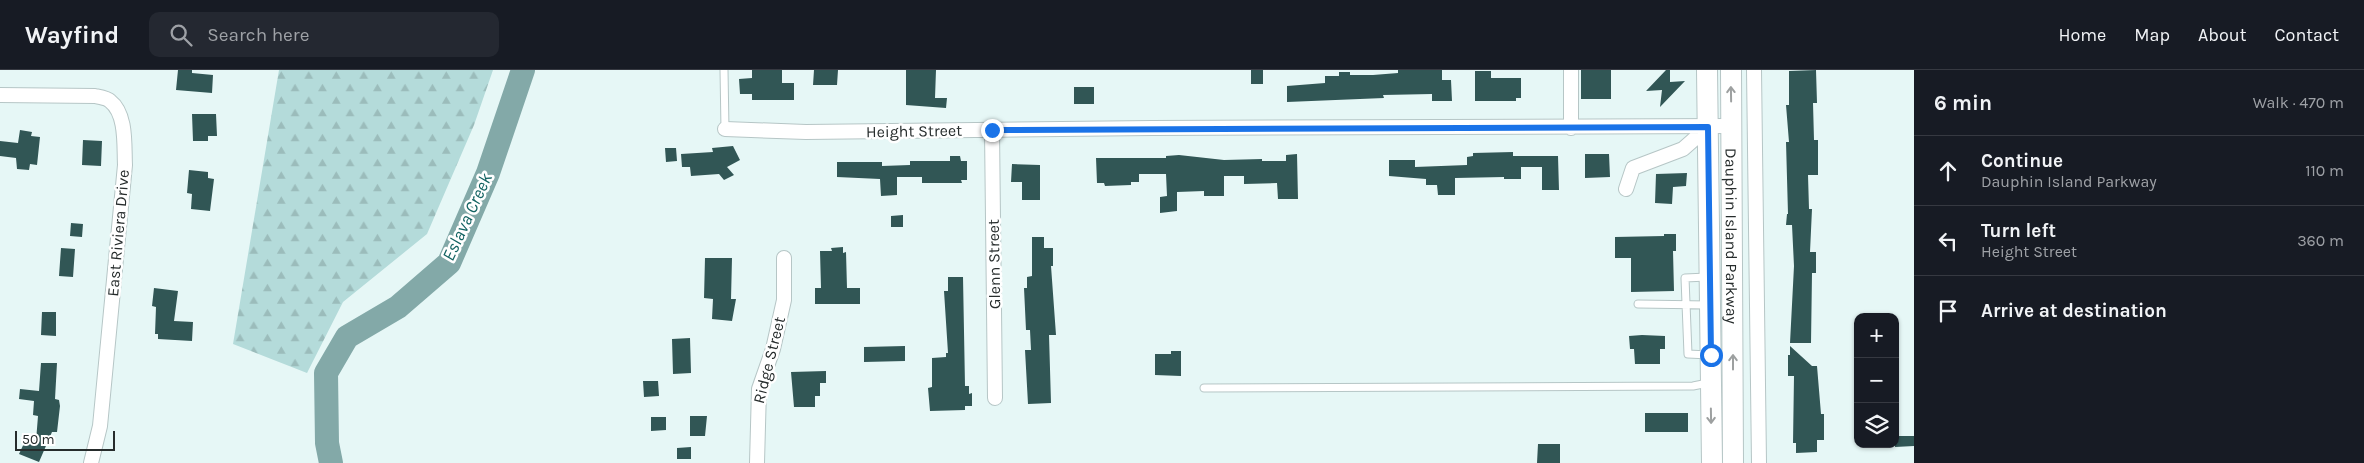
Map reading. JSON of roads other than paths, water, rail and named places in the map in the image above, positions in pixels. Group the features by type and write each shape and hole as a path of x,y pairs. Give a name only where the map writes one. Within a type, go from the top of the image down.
{"main road":[{"name":"Dauphin Island Parkway","path":"1707,70 1712,463"},
{"name":"Dauphin Island Parkway","path":"1731,70 1734,276 1733,463"}],"street":[{"path":"1571,70 1571,128"},
{"path":"1754,70 1759,463"},
{"name":"East Riviera Drive","path":"0,95 95,96 110,100 117,109 123,129 125,165 100,426 91,463"},
{"name":"Height Street","path":"725,129 806,132 1732,126"},
{"path":"1626,189 1633,168 1683,149 1708,127"},
{"name":"Glenn Street","path":"992,130 995,398"},
{"name":"Ridge Street","path":"757,463 759,389 772,349 784,300 784,258"},
{"path":"1710,277 1734,276"}],"lane":[{"path":"724,70 725,129"},
{"path":"1710,277 1685,278 1688,354 1711,355"},
{"path":"1638,304 1710,305"},
{"path":"1204,388 1693,386 1711,383"}],"waterway":[{"name":"Eslava Creek","path":"331,463 327,443 326,373 347,337 398,307 449,263 488,173 523,70"}]}
